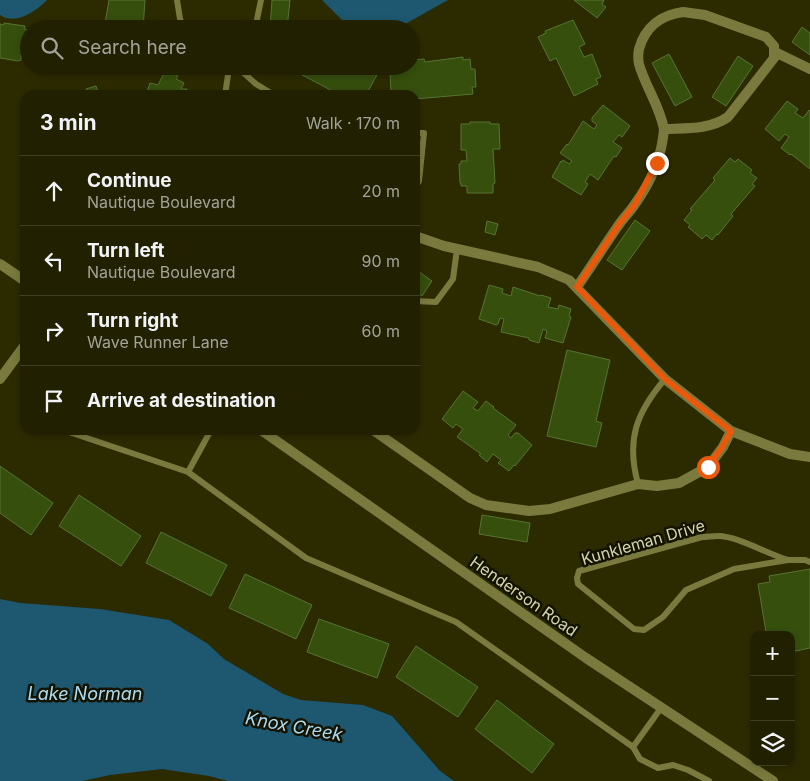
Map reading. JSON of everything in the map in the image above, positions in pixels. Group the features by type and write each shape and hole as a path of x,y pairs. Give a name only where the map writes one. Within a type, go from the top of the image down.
{"street":[{"path":"577,287 635,204 657,163 664,129 656,103 639,64 638,55 645,33 653,24 672,14 683,12 705,15 766,38 774,46 774,58 728,117 709,126 664,129"},
{"path":"775,52 810,69"},
{"path":"420,238 457,249 538,267 569,280 665,379 731,431 790,454 810,457"},
{"path":"0,264 20,278"},
{"path":"0,378 20,352"},
{"path":"380,435 470,498 486,505 529,512 550,509 638,484 668,486 694,477 708,467 731,431"},
{"name":"Henderson Road","path":"268,435 586,658 773,781"}],"lane":[{"path":"177,0 180,20"},
{"path":"257,20 261,0"},
{"path":"225,90 228,75"},
{"path":"246,75 266,90"},
{"path":"420,134 424,134 420,172"},
{"path":"420,301 436,302 453,279 457,249"},
{"path":"638,484 633,466 632,452 637,421 649,400 665,379"},
{"path":"78,435 188,472 306,558 456,622 633,747 640,759 658,768 673,765 688,770 709,781"},
{"path":"188,472 208,435"},
{"name":"Kunkleman Drive","path":"788,560 732,538 718,536 702,537 579,571 577,578 578,584 599,603 634,629 644,630 663,617 686,590 734,568 788,560 806,560 810,562"},
{"path":"633,747 661,708"}],"water":[{"path":"0,0 47,0 25,16 13,19 0,15"},
{"path":"322,0 448,0 412,20 342,20"},
{"name":"Lake Norman","path":"0,599 20,603 100,609 169,620 208,644 224,659 283,694 301,700 363,705 392,716 440,771 454,781 228,781 209,776 162,769 110,775 82,781 0,781"}],"building":[{"path":"109,0 145,0 144,20 106,20"},
{"path":"272,0 290,0 288,20 271,20"},
{"path":"574,0 604,0 602,4 606,7 597,18"},
{"path":"573,20 585,44 579,47 584,57 592,54 601,77 596,79 598,84 574,96 556,58 550,61 538,37 546,33 545,31"},
{"path":"4,23 20,25 20,60 0,58 0,24 4,25"},
{"path":"802,27 810,33 810,55 792,42"},
{"path":"669,54 692,97 675,106 652,63"},
{"path":"738,56 753,66 726,106 712,97"},
{"path":"463,57 463,60 470,59 471,69 475,69 476,87 472,87 473,94 420,99 420,90 391,90 390,75 420,75 420,59 424,59 425,62"},
{"path":"163,75 176,75 178,76 176,79 184,83 181,89 187,89 148,90 150,83 158,85"},
{"path":"302,75 377,75 369,90 331,90"},
{"path":"96,86 97,90 86,90"},
{"path":"787,101 798,109 795,113 803,118 810,111 810,169 781,148 789,137 785,134 779,141 765,129"},
{"path":"603,105 630,126 622,137 619,135 613,142 622,148 616,157 614,156 598,180 590,174 585,182 588,184 581,195 552,177 561,161 563,160 569,164 572,161 560,153 568,145 583,121 594,129 597,125 592,121 592,118"},
{"path":"470,122 499,124 500,149 493,149 495,183 493,184 493,193 467,193 467,186 461,186 460,183 459,164 461,164 461,161 467,161 466,150 461,150 461,124 470,124"},
{"path":"730,158 735,162 738,159 752,170 750,173 757,178 752,184 755,186 731,214 733,216 718,235 712,240 706,235 702,239 688,227 690,225 684,220 692,210 690,209 715,180 713,178"},
{"path":"635,220 650,231 622,270 607,260"},
{"path":"487,221 498,224 495,235 485,232"},
{"path":"420,273 432,281 422,296 420,295"},
{"path":"489,285 503,289 502,293 511,296 513,287 541,295 551,298 548,307 558,309 559,305 571,309 569,316 571,317 563,343 545,338 547,331 543,329 539,343 529,340 529,338 501,332 504,319 500,318 496,325 479,319"},
{"path":"567,350 610,360 596,421 602,423 596,447 547,436"},
{"path":"463,391 478,402 473,408 478,411 486,401 516,425 508,435 511,438 515,433 518,433 532,445 509,471 498,463 501,460 493,454 487,462 479,455 481,454 457,437 463,429 456,424 453,428 442,419"},
{"path":"0,466 53,503 31,535 0,513"},
{"path":"79,495 141,536 121,566 59,526"},
{"path":"482,515 530,523 527,542 479,534"},
{"path":"161,532 227,565 211,596 146,563"},
{"path":"810,569 810,648 795,651 795,631 766,631 758,584 770,582 769,576"},
{"path":"245,574 312,605 296,639 229,608"},
{"path":"319,619 389,644 377,678 307,652"},
{"path":"416,646 478,687 458,717 396,677"},
{"path":"497,700 554,744 532,773 475,729"}],"route":[{"path":"657,163 635,204 577,287 665,379 731,431 708,467"}],"water label":[{"name":"Knox Creek","path":"294,726"}]}
